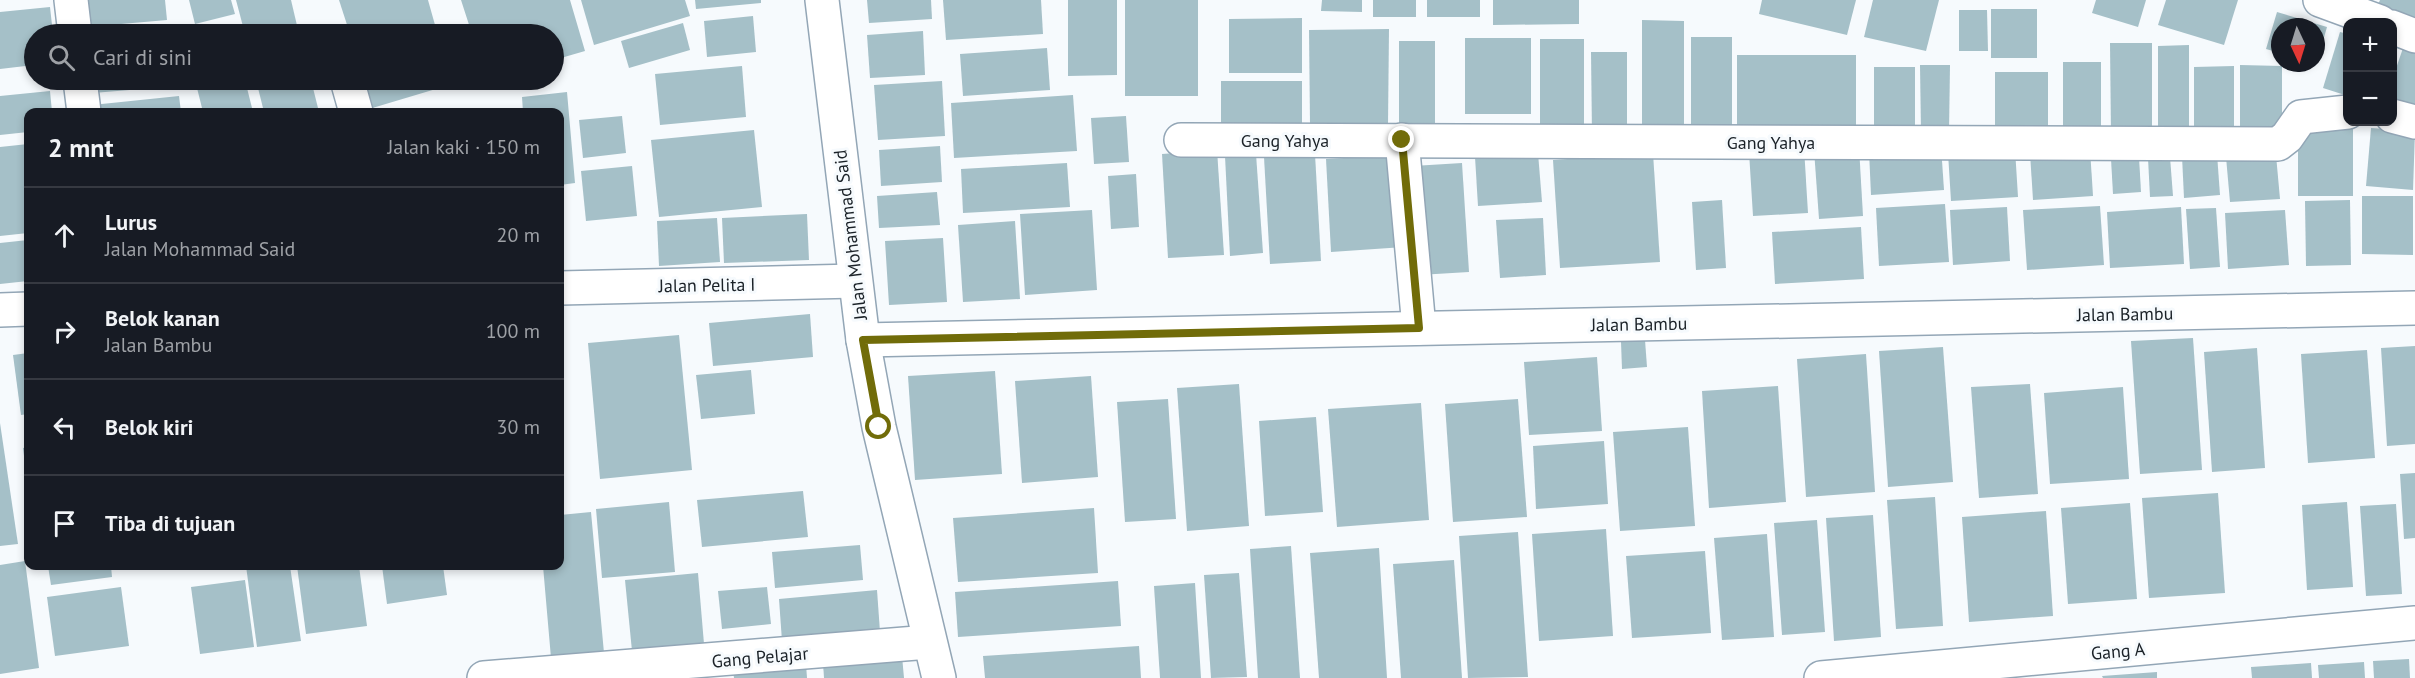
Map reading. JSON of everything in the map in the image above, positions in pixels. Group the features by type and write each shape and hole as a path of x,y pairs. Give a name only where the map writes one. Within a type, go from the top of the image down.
{"street":[{"path":"71,0 74,24"},
{"name":"Jalan Mohammad Said","path":"822,0 863,340 879,427 939,678"},
{"path":"2320,0 2369,18"},
{"path":"2397,29 2415,36"},
{"path":"81,90 84,108"},
{"path":"350,90 355,108"},
{"name":"Gang Yahya","path":"1181,140 2278,144 2287,137 2301,117 2343,113"},
{"path":"2397,117 2415,122"},
{"path":"1402,140 1419,328"},
{"name":"Jalan Pelita I","path":"564,288 855,281"},
{"name":"Jalan Bambu","path":"863,340 2415,308"},
{"path":"0,310 24,309"},
{"name":"Gang A","path":"1821,678 2415,623"},
{"name":"Gang Pelajar","path":"484,678 929,642"}],"building":[{"path":"85,0 165,0 167,20 87,24"},
{"path":"189,0 231,0 235,14 195,24"},
{"path":"236,0 291,0 297,24 242,24"},
{"path":"339,0 428,0 435,24 347,24"},
{"path":"461,0 570,0 585,51 564,57 564,24 469,24"},
{"path":"581,0 685,0 690,16 594,45"},
{"path":"695,0 761,0 761,3 696,9"},
{"path":"867,0 931,0 932,19 869,23"},
{"path":"943,0 1041,0 1043,34 946,40"},
{"path":"1068,0 1117,0 1117,75 1068,76"},
{"path":"1125,0 1198,0 1198,96 1125,96"},
{"path":"1322,0 1362,0 1362,12 1321,11"},
{"path":"1373,0 1416,0 1416,17 1373,17"},
{"path":"1427,0 1480,0 1480,17 1427,17"},
{"path":"1493,0 1579,0 1579,24 1493,25"},
{"path":"1762,0 1856,0 1847,35 1759,14"},
{"path":"1873,0 1939,0 1926,51 1864,37"},
{"path":"2096,0 2146,0 2138,27 2092,13"},
{"path":"2166,0 2238,0 2224,45 2158,25"},
{"path":"2380,0 2415,0 2415,22 2377,7"},
{"path":"50,7 52,24 24,24 24,66 0,69 0,12"},
{"path":"1991,9 2037,9 2037,58 1991,58"},
{"path":"1959,10 1987,10 1988,51 1959,51"},
{"path":"2277,12 2297,18 2275,18"},
{"path":"753,16 756,52 707,57 704,21"},
{"path":"1302,18 1302,73 1229,73 1229,19"},
{"path":"1642,20 1684,21 1684,128 1642,129"},
{"path":"683,23 690,50 629,68 621,41"},
{"path":"1389,29 1388,124 1310,124 1309,30"},
{"path":"923,31 925,75 870,78 867,35"},
{"path":"2271,32 2271,50 2266,49"},
{"path":"2340,32 2343,33 2343,94 2323,88"},
{"path":"1691,37 1732,37 1732,140 1691,140"},
{"path":"1465,38 1531,38 1531,114 1465,114"},
{"path":"1540,39 1584,39 1584,137 1540,136"},
{"path":"1399,41 1435,41 1435,132 1399,132"},
{"path":"2110,43 2152,43 2152,137 2111,136"},
{"path":"2189,45 2189,139 2158,138 2158,46"},
{"path":"1047,48 1050,90 963,96 960,54"},
{"path":"2403,48 2415,51 2415,107 2397,102 2397,65"},
{"path":"1591,52 1627,52 1627,135 1592,135"},
{"path":"1737,55 1856,55 1856,137 1737,137"},
{"path":"2063,62 2101,62 2101,138 2063,138"},
{"path":"1920,65 1950,65 1949,132 1921,132"},
{"path":"2240,65 2271,66 2271,72 2282,72 2282,131 2240,130"},
{"path":"742,66 746,117 660,125 655,74"},
{"path":"2234,66 2234,143 2194,143 2194,67"},
{"path":"1874,67 1915,67 1915,140 1874,140"},
{"path":"1995,72 2048,72 2048,130 1995,131"},
{"path":"942,81 945,136 878,140 874,85"},
{"path":"1221,81 1302,81 1302,135 1221,135"},
{"path":"93,90 129,90 93,93"},
{"path":"198,90 248,90 252,108 202,108"},
{"path":"258,90 314,90 318,108 263,108"},
{"path":"363,90 433,90 372,108 369,108"},
{"path":"50,91 52,108 24,108 24,132 0,135 0,96"},
{"path":"567,92 575,183 564,184 564,108 523,108 522,97"},
{"path":"1073,95 1077,151 954,158 951,103"},
{"path":"179,96 180,108 92,108 92,105"},
{"path":"622,116 626,153 583,158 579,120"},
{"path":"1126,116 1129,162 1094,164 1091,118"},
{"path":"2298,128 2353,128 2353,196 2298,196"},
{"path":"2371,128 2415,131 2413,190 2366,186"},
{"path":"754,130 762,207 659,217 651,140"},
{"path":"24,144 24,233 0,236 0,147"},
{"path":"940,146 942,182 881,186 879,150"},
{"path":"1941,146 1944,190 1871,195 1869,151"},
{"path":"1859,147 1863,216 1819,219 1814,150"},
{"path":"1804,148 1808,213 1753,216 1749,152"},
{"path":"2015,149 2018,197 1951,201 1948,153"},
{"path":"2090,149 2093,196 2033,200 2030,153"},
{"path":"1217,150 1224,255 1168,258 1162,154"},
{"path":"1538,153 1542,202 1478,206 1475,157"},
{"path":"1653,153 1660,262 1560,268 1553,160"},
{"path":"1256,154 1263,253 1230,256 1225,156"},
{"path":"1315,154 1321,261 1270,264 1264,157"},
{"path":"2217,154 2220,195 2184,198 2182,156"},
{"path":"1398,155 1404,247 1331,252 1326,159"},
{"path":"2276,155 2280,199 2230,202 2226,157"},
{"path":"2139,157 2141,192 2113,194 2111,159"},
{"path":"2170,157 2173,196 2150,197 2148,158"},
{"path":"1067,163 1070,207 963,213 961,169"},
{"path":"1462,163 1469,272 1419,275 1413,166"},
{"path":"632,166 637,216 586,221 581,171"},
{"path":"1136,174 1139,227 1111,229 1108,176"},
{"path":"937,192 940,225 879,228 877,196"},
{"path":"2362,196 2413,196 2413,255 2362,254"},
{"path":"1722,200 1726,268 1696,270 1692,202"},
{"path":"2350,200 2351,265 2306,266 2305,201"},
{"path":"1945,204 1949,262 1879,266 1876,208"},
{"path":"2100,206 2104,265 2027,270 2023,210"},
{"path":"2007,207 2010,261 1953,265 1950,210"},
{"path":"2181,207 2184,264 2110,268 2107,212"},
{"path":"2216,208 2220,267 2190,269 2186,209"},
{"path":"1092,210 1097,290 1025,295 1020,214"},
{"path":"2285,210 2289,265 2228,269 2225,213"},
{"path":"807,214 809,260 724,263 722,218"},
{"path":"717,218 720,262 659,266 657,221"},
{"path":"1543,218 1546,275 1500,278 1496,220"},
{"path":"1015,221 1020,299 963,302 958,225"},
{"path":"1861,227 1864,279 1775,284 1772,232"},
{"path":"943,238 947,302 889,305 885,241"},
{"path":"24,240 24,281 0,284 0,243"},
{"path":"810,314 813,357 713,366 709,323"},
{"path":"679,335 692,470 600,479 588,343"},
{"path":"2193,338 2202,470 2140,474 2131,341"},
{"path":"1645,340 1647,367 1622,369 1621,342"},
{"path":"2415,346 2415,444 2387,446 2381,348"},
{"path":"1943,347 1953,482 1888,487 1879,351"},
{"path":"2257,348 2265,468 2212,472 2204,352"},
{"path":"2367,350 2375,458 2308,463 2301,354"},
{"path":"24,354 24,415 21,415 13,355"},
{"path":"1866,354 1875,492 1806,497 1797,359"},
{"path":"1597,357 1602,431 1529,435 1524,362"},
{"path":"751,370 755,414 701,419 696,375"},
{"path":"995,371 1002,474 915,480 908,376"},
{"path":"1091,376 1098,477 1022,483 1015,381"},
{"path":"1239,384 1249,526 1187,531 1177,388"},
{"path":"2030,384 2038,494 1979,498 1971,387"},
{"path":"1778,386 1786,502 1709,508 1702,391"},
{"path":"2123,387 2129,479 2050,484 2044,393"},
{"path":"1168,399 1176,519 1125,522 1117,402"},
{"path":"1518,399 1527,517 1453,522 1445,404"},
{"path":"1421,403 1429,520 1337,527 1328,409"},
{"path":"1316,417 1323,512 1265,516 1259,421"},
{"path":"0,423 18,544 0,546"},
{"path":"1688,427 1695,526 1620,531 1613,432"},
{"path":"1604,441 1608,504 1536,509 1533,446"},
{"path":"2415,473 2415,538 2404,539 2400,474"},
{"path":"803,491 808,537 702,547 697,500"},
{"path":"2218,493 2225,593 2149,598 2142,498"},
{"path":"1935,497 1943,626 1896,629 1887,500"},
{"path":"669,502 675,572 602,578 596,509"},
{"path":"2347,502 2353,587 2307,590 2302,505"},
{"path":"2130,503 2137,599 2068,604 2061,508"},
{"path":"2396,504 2402,594 2366,596 2360,506"},
{"path":"1094,508 1098,573 958,582 953,518"},
{"path":"2046,511 2053,616 1969,622 1962,517"},
{"path":"591,512 604,653 551,658 543,570 564,570 564,515"},
{"path":"1873,515 1881,637 1834,641 1826,518"},
{"path":"1817,520 1825,632 1782,635 1774,523"},
{"path":"1606,529 1613,636 1539,641 1532,534"},
{"path":"1518,532 1528,677 1468,678 1459,536"},
{"path":"1767,534 1774,637 1722,640 1714,538"},
{"path":"860,545 863,580 775,588 772,552"},
{"path":"1291,546 1300,678 1258,678 1250,549"},
{"path":"1379,548 1387,678 1319,678 1310,553"},
{"path":"1705,551 1711,633 1632,638 1626,556"},
{"path":"1454,560 1462,678 1401,678 1393,564"},
{"path":"24,561 39,668 0,674 0,565"},
{"path":"49,570 111,570 112,577 51,585"},
{"path":"247,570 291,570 301,641 257,647"},
{"path":"298,570 360,570 367,626 306,634"},
{"path":"383,570 444,570 447,595 387,604"},
{"path":"698,573 704,644 632,651 625,580"},
{"path":"1239,573 1247,677 1211,678 1204,575"},
{"path":"245,580 254,647 200,654 191,587"},
{"path":"1118,581 1121,626 958,637 955,592"},
{"path":"1195,583 1201,678 1160,678 1154,586"},
{"path":"121,587 129,646 55,656 47,597"},
{"path":"767,587 771,624 722,629 718,591"},
{"path":"877,590 880,632 782,641 779,599"},
{"path":"1139,646 1141,678 985,678 983,656"},
{"path":"902,656 904,678 824,678 823,663"},
{"path":"2409,659 2410,678 2374,678 2373,661"},
{"path":"2364,662 2365,678 2319,678 2318,665"},
{"path":"2311,663 2312,678 2252,678 2251,667"},
{"path":"806,664 807,678 734,678 733,670"},
{"path":"2157,672 2157,678 2103,678 2102,676"}],"route":[{"path":"879,427 863,340 1419,328 1402,140"}]}
